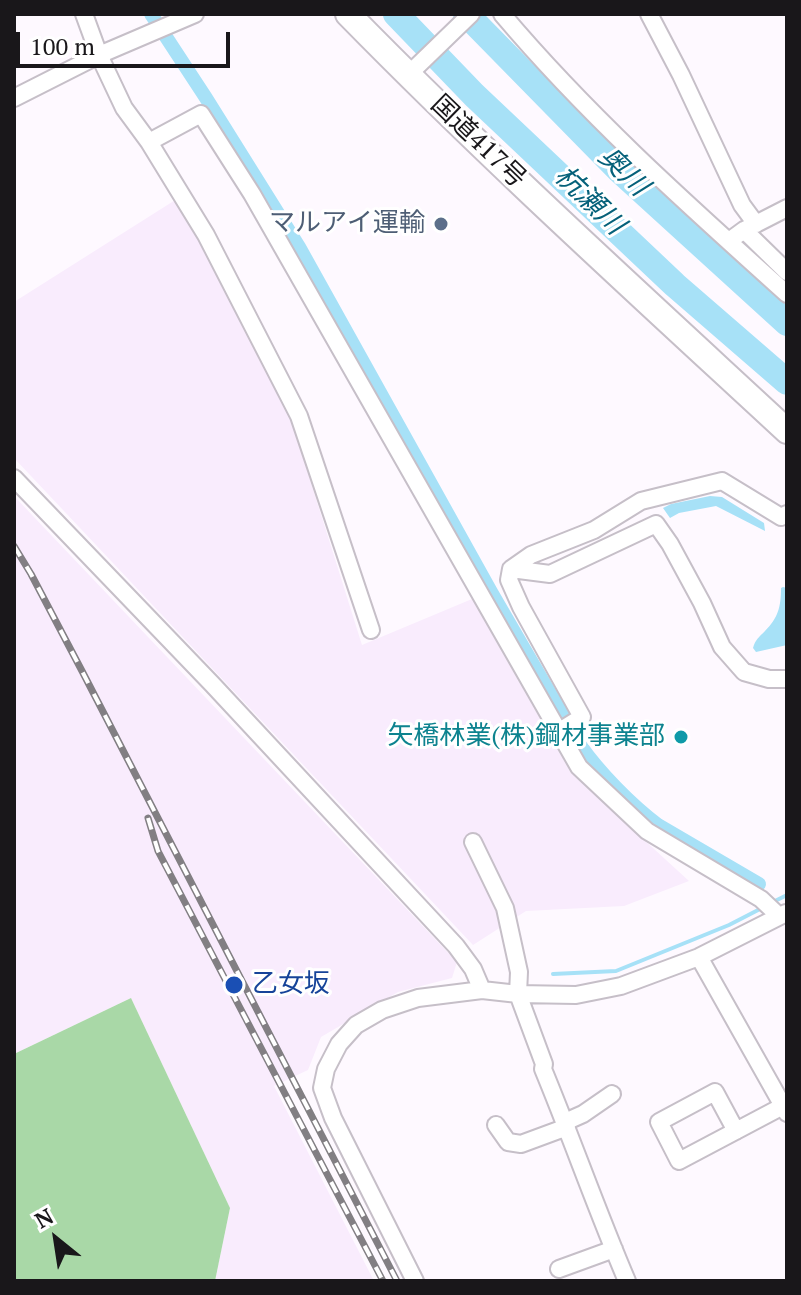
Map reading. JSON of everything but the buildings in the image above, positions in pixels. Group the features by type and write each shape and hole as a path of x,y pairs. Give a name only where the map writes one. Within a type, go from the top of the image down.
{"highway":[{"name":"国道417号","path":"348,14 413,70 620,277 787,431"}],"street":[{"path":"84,14 124,108 149,142 206,235 299,416 371,630"},
{"path":"14,98 99,55 195,14"},
{"path":"502,14 540,59 787,294"},
{"path":"649,14 681,75 750,227 787,272"},
{"path":"413,70 466,18"},
{"path":"149,142 201,114 252,194 579,767 647,831 775,910 699,957 621,986 576,995 482,990 418,998 382,1010 356,1025 339,1044 326,1069 322,1088 333,1118 415,1281"},
{"path":"729,241 787,208"},
{"path":"14,478 212,684 456,946 473,969 482,990"},
{"path":"558,732 582,717 521,607 509,580 511,569 531,555 594,530 641,501 722,481 781,517 787,514"},
{"path":"511,569 550,574 656,524 702,603 722,647 744,672 769,679 787,679"},
{"path":"473,842 505,908 519,972 518,994 544,1064 543,1069 627,1281"},
{"path":"699,957 785,1109 679,1161 659,1122 715,1092 736,1131"},
{"path":"496,1125 508,1142 521,1144 566,1125 612,1094"},
{"path":"559,1269 614,1249"}],"shaded area":[{"path":"180,197 291,419 362,645 472,599 571,773 689,881 624,906 526,911 473,945 14,458 14,302"},
{"path":"14,496 457,962 452,978 398,992 321,1037 308,1070 274,1086 374,1281 215,1281 230,1208 131,998 14,1054"}],"green space":[{"path":"131,998 230,1208 215,1281 14,1281 14,1054"}],"water":[{"path":"710,496 722,497 764,523 765,531 716,506 679,513 670,518 663,508"},
{"path":"783,587 787,588 787,645 756,652 753,648 755,643 778,612"}],"waterway":[{"path":"151,14 299,247 580,745 606,777 648,817 759,884 755,889"},
{"name":"杭瀬川","path":"396,14 474,95 675,285 787,382"},
{"name":"奥川","path":"466,14 619,170 787,323"},
{"path":"773,902 787,895"},
{"path":"553,974 616,971 729,925 762,908"}],"railway":[{"path":"14,546 82,671 397,1281"},
{"path":"148,818 158,851 383,1281"}],"place":[{"name":"マルアイ運輸","path":"441,224"},
{"name":"矢橋林業(株)鋼材事業部","path":"681,737"},
{"name":"乙女坂","path":"234,985"}]}
